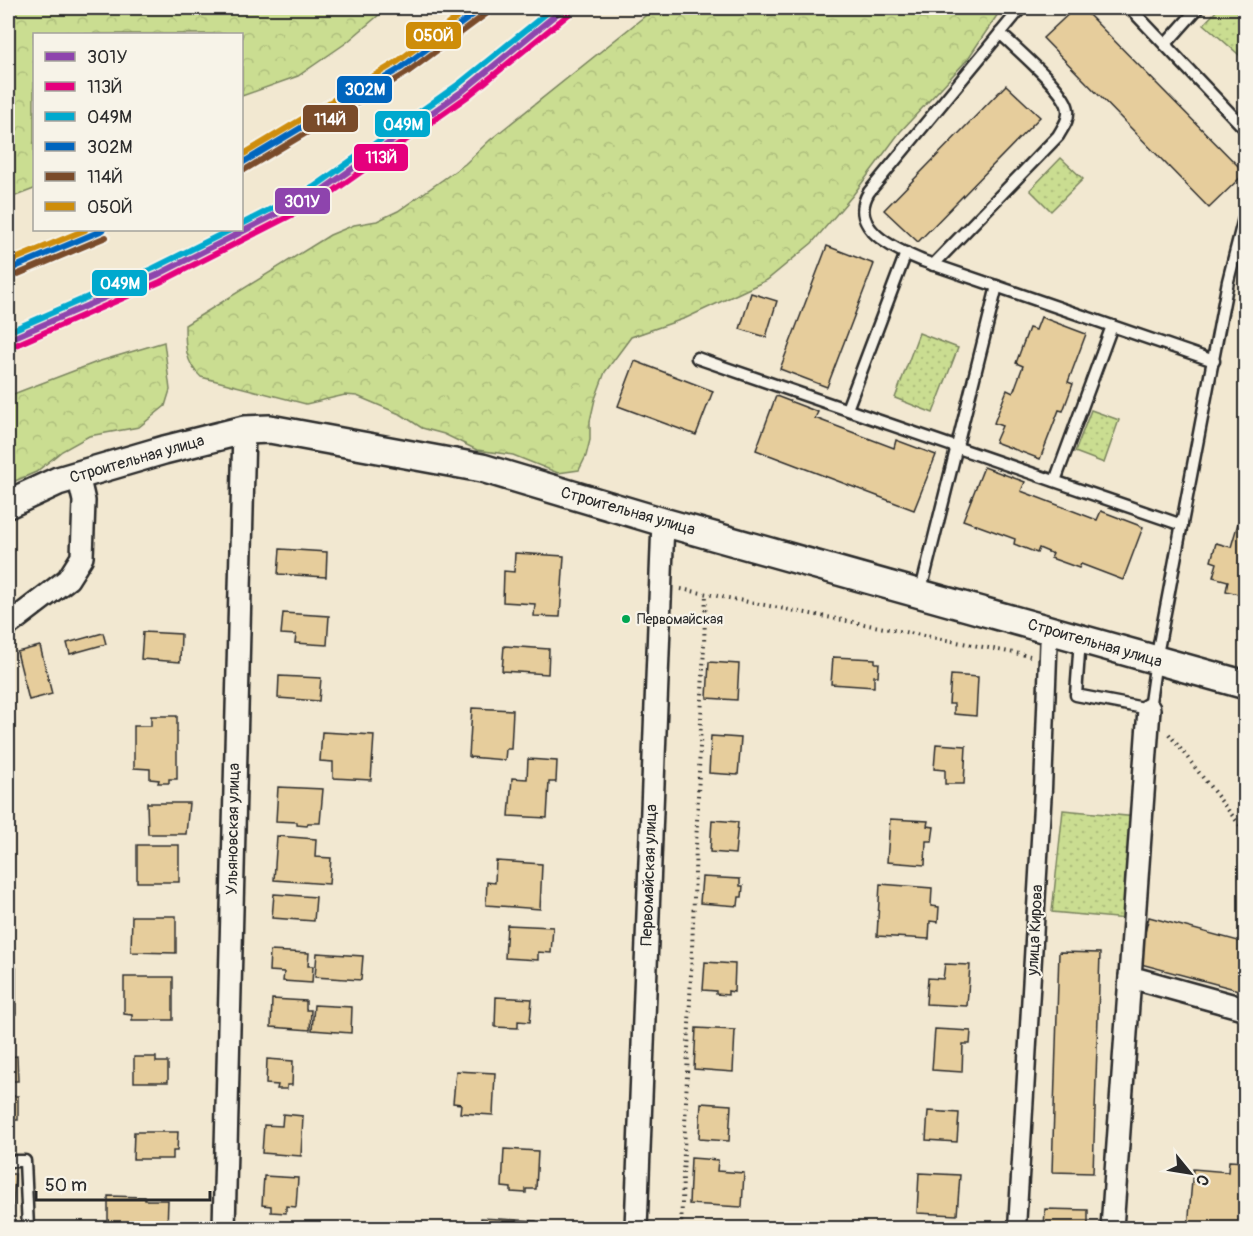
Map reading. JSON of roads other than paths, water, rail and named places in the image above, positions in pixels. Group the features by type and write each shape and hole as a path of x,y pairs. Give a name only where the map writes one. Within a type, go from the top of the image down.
{"street":[{"name":"Строительная улица","path":"8,504 58,481 164,450 244,430 270,429 482,468 663,522 1245,685"},
{"name":"Ульяновская улица","path":"224,1228 244,430"},
{"path":"8,625 68,579 82,557 84,501 78,475"},
{"name":"Первомайская улица","path":"636,1228 663,522"},
{"name":"улица Кирова","path":"1017,1228 1043,789 1049,630"},
{"path":"1112,1228 1149,709"},
{"path":"1130,977 1245,1009"}],"lane":[{"path":"1021,8 869,192 863,201 862,212 868,227 886,242 933,264 1214,361"},
{"path":"1130,8 1245,130"},
{"path":"1165,45 1198,8"},
{"path":"933,264 1058,136 1067,122 1068,111 1062,94 1000,33"},
{"path":"1080,639 1076,695 1149,709 1156,660 1228,282 1245,210"},
{"path":"847,409 906,253"},
{"path":"920,594 997,286"},
{"path":"1055,481 1112,326"},
{"path":"697,358 1182,525"},
{"path":"8,1161 25,1161 28,1228"}],"place":[{"name":"Первомайская","path":"626,619"}]}
